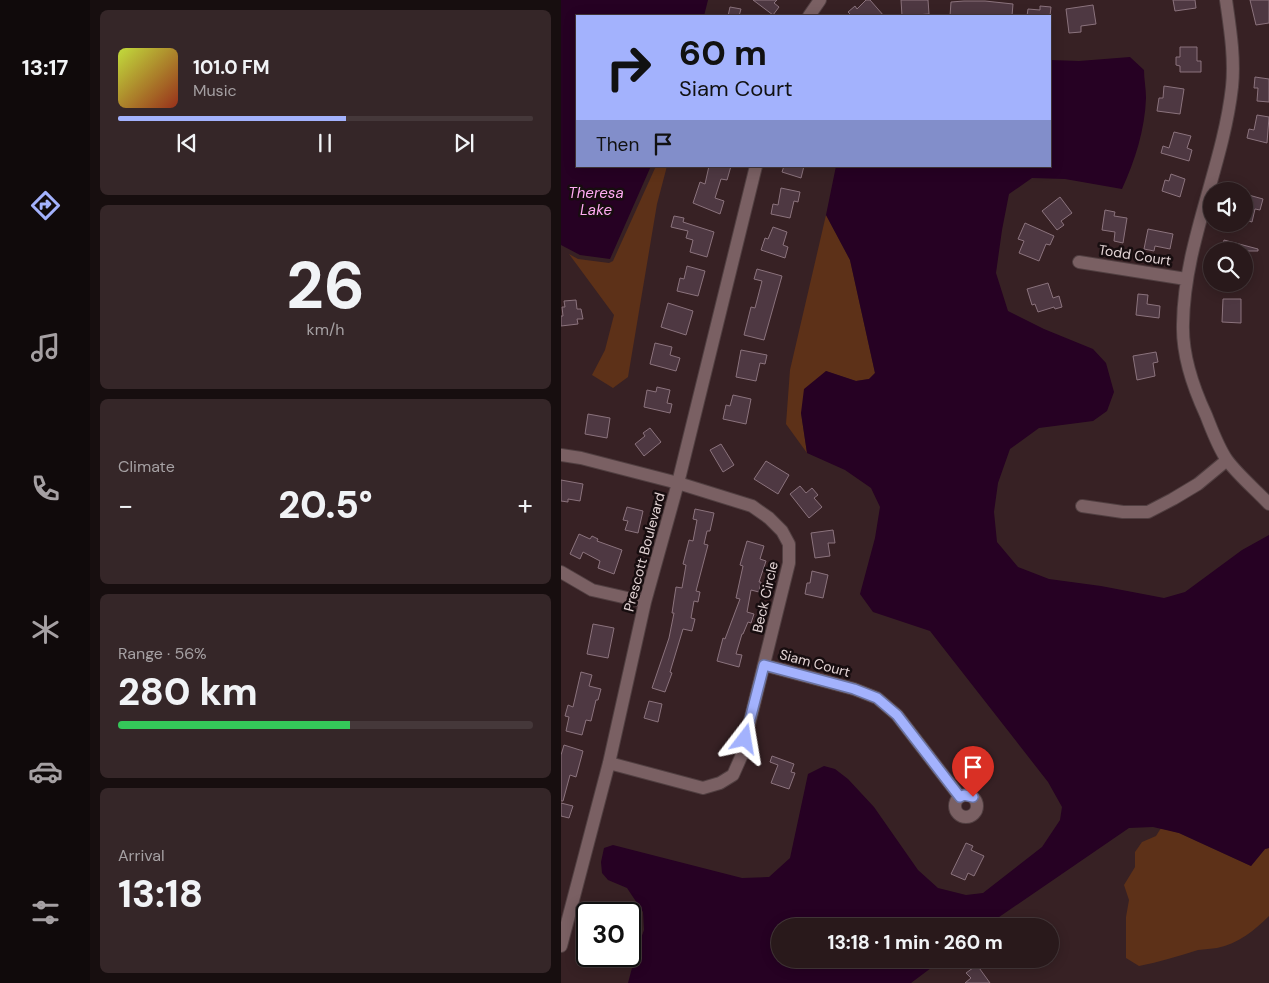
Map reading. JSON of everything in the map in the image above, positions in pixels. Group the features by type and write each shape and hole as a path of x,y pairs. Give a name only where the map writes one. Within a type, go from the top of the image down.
{"street":[{"path":"810,15 820,0"},
{"path":"1225,0 1231,32 1232,85 1225,130 1187,279 1183,325 1187,363 1197,394 1227,460 1269,504"},
{"name":"Prescott Boulevard","path":"561,946 609,763 645,602 678,483 756,167"},
{"name":"Todd Court","path":"1079,262 1187,279"},
{"name":"Beck Circle","path":"561,455 581,458 678,483 752,506 769,518 782,531 789,544 789,563 741,757 733,774 720,783 703,788 609,763"},
{"path":"1082,506 1123,512 1148,512 1198,484 1227,460"},
{"path":"561,572 592,590 645,602"},
{"name":"Siam Court","path":"764,665 854,689 877,698 897,715 960,797"}],"shaded area":[{"path":"656,167 667,167 657,204 628,377 613,388 592,375 605,350 614,315 569,254 578,259 609,263 613,261"},
{"path":"826,215 850,260 875,373 869,379 856,381 826,371 801,413 807,453 786,424 790,370"},
{"path":"1161,828 1179,833 1251,866 1265,849 1269,848 1269,916 1239,940 1225,946 1198,950 1139,966 1126,958 1126,917 1129,900 1124,885 1135,867 1135,852 1142,842 1156,836"}],"water":[{"name":"Theresa Lake","path":"561,0 708,0 704,15 576,15 576,167 651,167 610,259 580,255 561,245"},
{"path":"1130,57 1144,70 1146,98 1139,145 1122,189 1065,179 1032,178 1009,194 996,273 1008,311 1044,329 1093,349 1106,363 1114,392 1107,411 1093,421 1039,428 1010,449 998,483 994,512 997,542 1018,567 1049,579 1101,586 1164,598 1185,592 1242,550 1269,535 1269,848 1265,849 1251,866 1179,833 1153,827 1129,828 998,918 771,918 771,968 931,968 911,983 628,983 632,967 641,967 641,938 644,930 643,912 641,902 636,902 627,888 608,880 602,873 601,862 604,848 613,845 742,878 769,877 790,858 808,774 824,766 835,769 848,779 874,807 918,870 938,888 966,895 983,893 1042,847 1060,820 1062,807 1048,782 930,631 873,612 860,594 875,538 880,507 871,488 845,470 807,453 801,413 804,389 826,371 856,381 869,379 875,373 850,260 826,215 836,167 1051,167 1051,60 1079,61"}],"building":[{"path":"753,0 777,0 774,3 779,7 773,15"},
{"path":"866,0 870,0 883,15 849,15 848,12 855,6 857,9"},
{"path":"901,0 928,0 929,14 902,15"},
{"path":"1173,0 1195,0 1196,8 1175,11"},
{"path":"1250,0 1269,0 1269,23 1256,25"},
{"path":"985,1 1013,4 1012,15 950,15 951,2"},
{"path":"1093,5 1096,24 1081,26 1081,32 1069,33 1066,9"},
{"path":"1040,6 1051,7 1050,15 1027,15 1028,9 1040,10"},
{"path":"730,7 741,9 739,15 728,15"},
{"path":"1180,47 1197,47 1197,61 1201,61 1201,72 1180,72 1180,66 1176,65 1176,57 1180,57"},
{"path":"1255,77 1269,79 1269,102 1257,101 1258,88 1254,88"},
{"path":"1164,86 1184,89 1180,114 1157,111 1159,98 1163,98"},
{"path":"1257,115 1269,117 1267,143 1247,138 1249,129 1254,130"},
{"path":"1174,132 1191,136 1187,148 1192,150 1189,161 1161,153 1163,146 1169,148"},
{"path":"709,167 731,167 727,180 721,179 715,198 724,201 720,214 693,203 700,182 705,184"},
{"path":"784,167 804,167 801,178 782,172"},
{"path":"1171,174 1185,179 1180,197 1162,191 1165,180 1169,181"},
{"path":"781,188 800,192 798,202 794,201 790,218 771,214 773,204 778,205"},
{"path":"1253,196 1263,199 1260,210 1255,209 1253,218"},
{"path":"1060,197 1072,213 1061,221 1064,225 1057,230 1042,211"},
{"path":"1105,210 1115,212 1114,216 1127,218 1123,243 1114,241 1115,232 1102,230"},
{"path":"674,216 684,218 683,222 714,232 707,257 690,252 693,240 686,238 688,231 671,227"},
{"path":"1025,223 1054,236 1050,245 1046,244 1039,261 1019,253 1024,241 1018,239"},
{"path":"773,227 787,232 783,245 788,247 785,258 761,250 765,238 768,239"},
{"path":"1148,229 1173,234 1170,249 1155,246 1154,251 1144,249"},
{"path":"687,266 705,271 698,296 677,291 680,278 684,279"},
{"path":"757,269 782,276 764,340 744,335 751,307 755,308 762,281 754,279"},
{"path":"1048,283 1053,298 1059,296 1062,307 1055,309 1054,307 1038,312 1035,304 1032,305 1027,289"},
{"path":"1138,294 1148,295 1147,304 1160,306 1159,318 1136,315"},
{"path":"1223,299 1241,299 1241,323 1222,322"},
{"path":"576,300 577,309 581,309 583,319 577,319 578,324 561,326 562,307 565,307 564,301"},
{"path":"668,303 693,311 686,335 661,327"},
{"path":"655,343 672,347 670,355 680,358 676,371 650,364"},
{"path":"741,350 767,355 765,364 760,363 756,381 736,377"},
{"path":"1156,352 1158,362 1153,363 1155,376 1137,380 1133,356"},
{"path":"657,387 670,390 667,403 672,404 670,413 644,407 647,390 656,392"},
{"path":"733,395 751,399 746,424 723,419 726,405 730,406"},
{"path":"588,414 610,418 607,438 585,434"},
{"path":"650,428 661,442 644,456 635,444 645,436 643,433"},
{"path":"721,444 734,465 723,472 710,450"},
{"path":"766,461 789,475 778,494 754,479"},
{"path":"561,480 583,484 580,501 568,499 568,502 561,501"},
{"path":"800,486 806,493 812,488 818,495 814,498 822,507 809,518 790,494"},
{"path":"627,507 643,511 638,533 625,530 628,521 623,520"},
{"path":"695,509 714,513 710,531 707,531 704,544 708,545 696,591 700,592 698,602 694,601 691,618 695,619 692,631 683,629 670,672 672,673 665,692 652,688 669,638 674,613 672,613 676,587 682,588 686,565 683,564 689,540 693,541 697,520 693,519"},
{"path":"833,530 835,543 828,543 830,556 815,558 811,533"},
{"path":"579,534 590,539 592,536 598,539 597,541 622,550 614,574 598,568 600,561 583,552 580,559 570,554"},
{"path":"747,541 764,546 760,559 766,561 759,582 761,582 759,592 751,590 747,612 754,614 751,623 748,622 742,634 736,654 742,655 739,667 717,661 723,638 725,639 740,599 736,598 743,566 740,565"},
{"path":"812,571 828,575 823,598 805,594 807,583 810,583"},
{"path":"593,624 614,628 608,658 587,654"},
{"path":"581,672 592,675 589,686 601,689 591,721 586,720 582,735 566,731 569,717 565,716 568,705 573,707"},
{"path":"649,701 662,704 658,722 644,718"},
{"path":"564,745 583,751 576,777 570,775 563,801 561,801 561,755"},
{"path":"772,756 794,764 791,772 795,773 789,789 771,783 778,765 770,762"},
{"path":"561,803 573,806 569,818 561,816"},
{"path":"966,843 973,846 971,850 984,856 974,876 968,873 965,880 951,874"},
{"path":"973,968 979,968 990,983 965,983 971,978 966,973"}],"route":[{"path":"745,739 764,665 854,689 877,698 897,715 960,797 964,795 973,797"}]}
